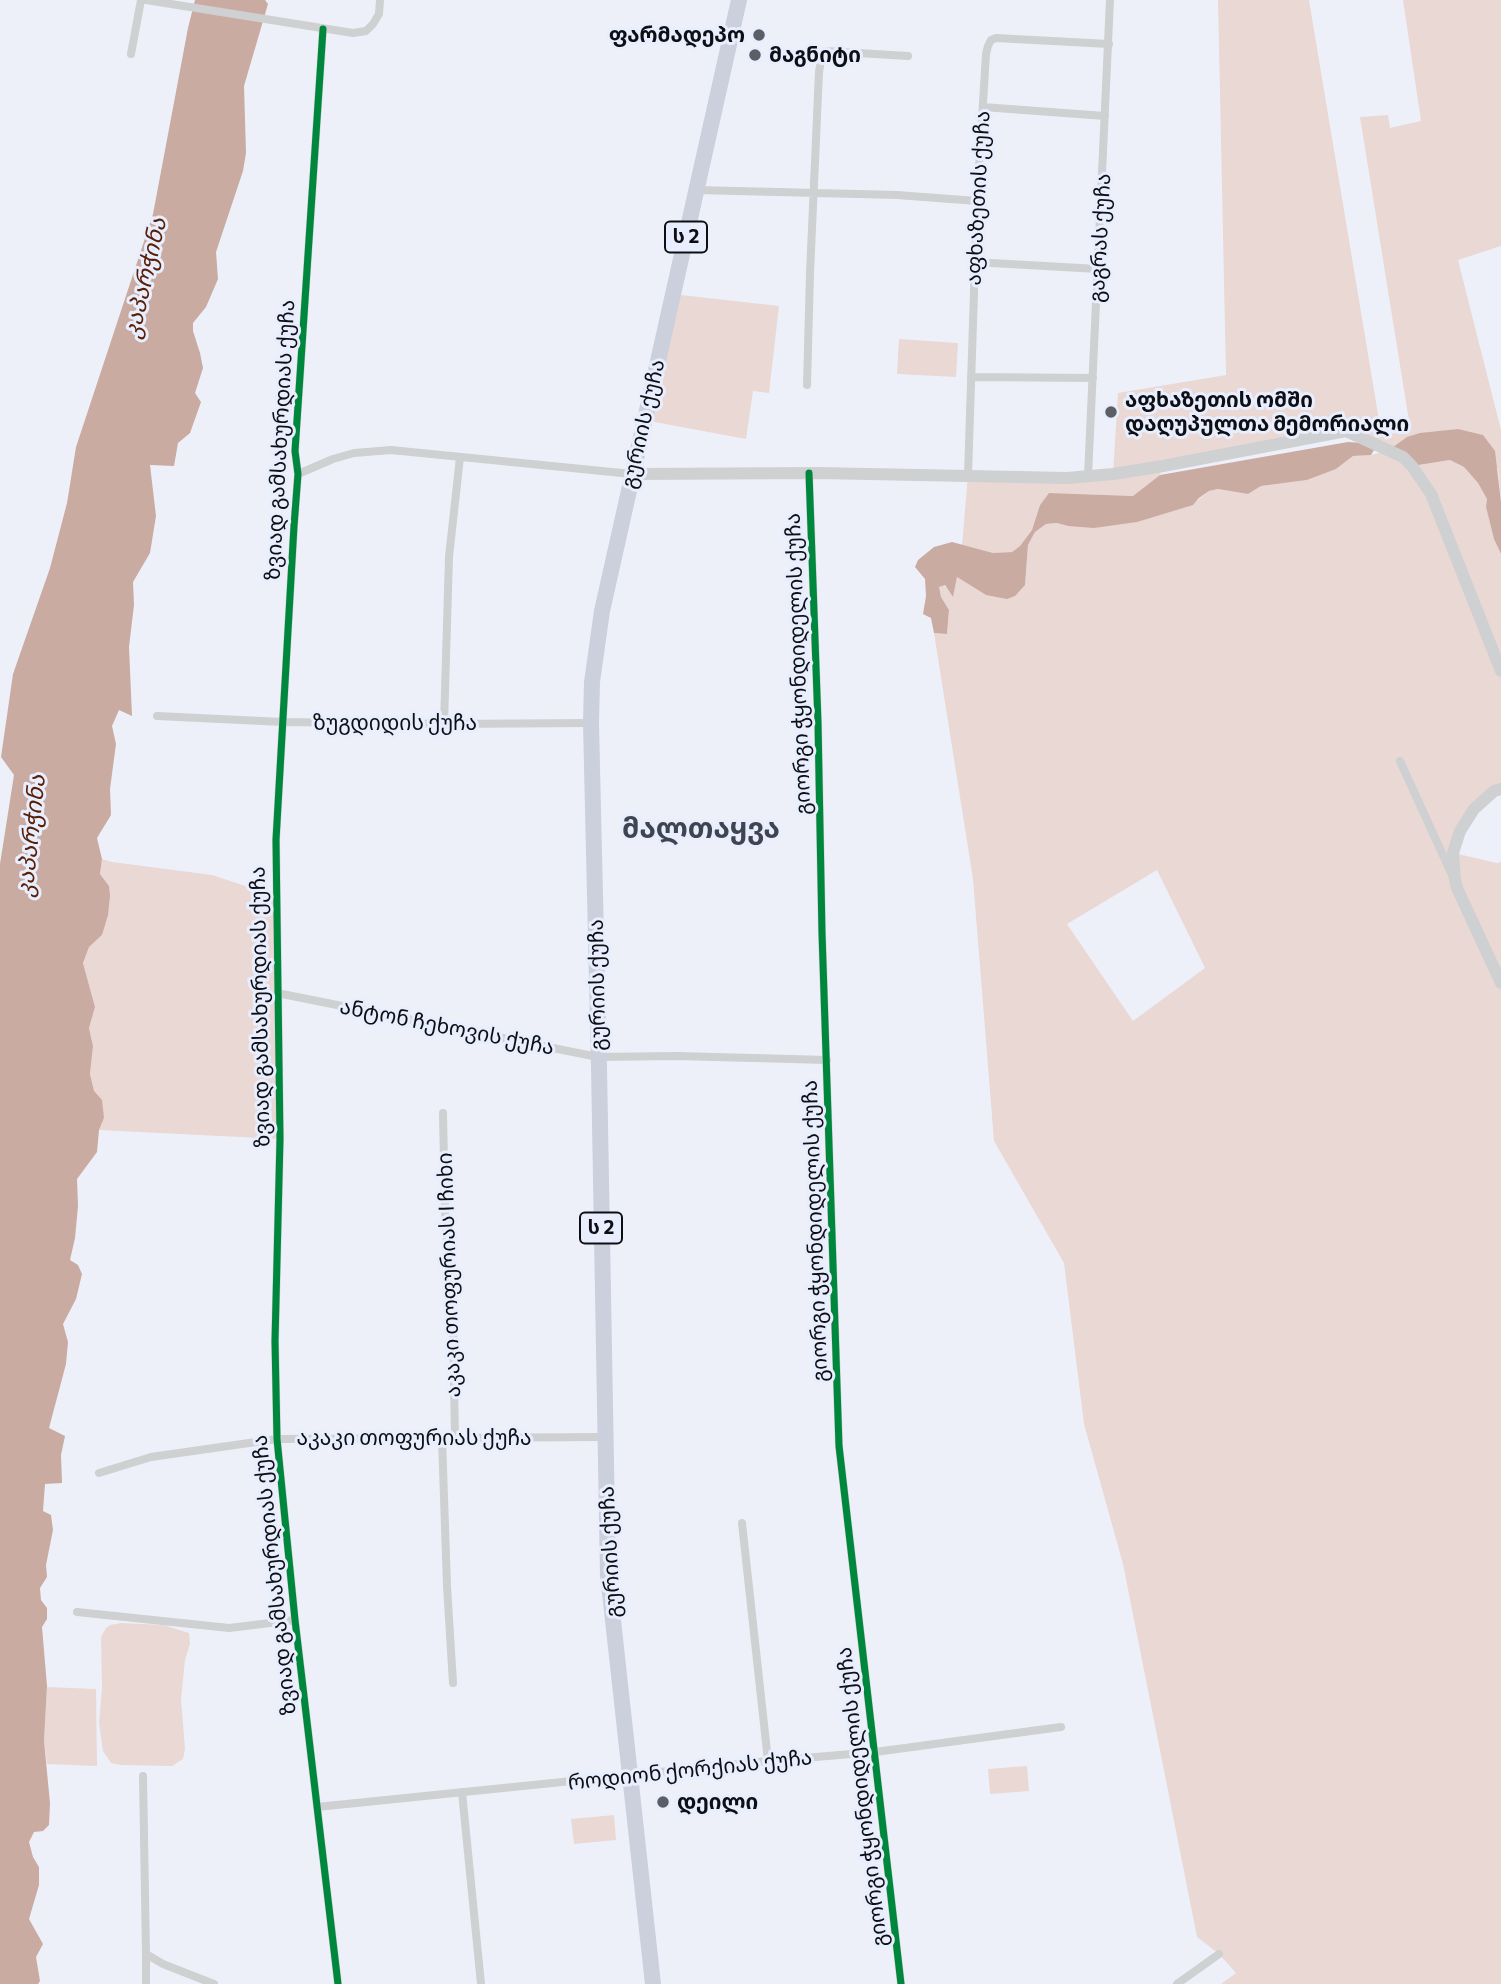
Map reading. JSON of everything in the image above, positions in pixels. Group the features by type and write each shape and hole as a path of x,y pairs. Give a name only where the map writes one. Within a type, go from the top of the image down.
{"highway":[{"name":"გურიის ქუჩა","path":"653,1984 608,1575 592,682 602,611 739,0"}],"street":[{"path":"131,54 143,0 353,33 366,31 373,24 379,14 380,0"},
{"name":"გაგრას ქუჩა","path":"1088,476 1110,0"},
{"name":"ზვიად გამსახურდიას ქუჩა","path":"323,29 295,451 298,474 276,840 280,1139 276,1264 277,1439 295,1620 338,1984"},
{"name":"აფხაზეთის ქუჩა","path":"968,475 977,201 986,54 990,40 996,38 1109,44"},
{"path":"807,385 819,72 822,54 825,51 908,55"},
{"path":"983,107 1105,116"},
{"path":"697,190 897,195 977,201"},
{"path":"974,262 1098,269"},
{"path":"971,377 1094,378"},
{"path":"298,474 354,453 391,450 632,474 809,473 1067,478 1163,466 1346,431 1403,457 1431,494 1501,671"},
{"path":"444,724 449,557 460,457"},
{"name":"გიორგი ჭყონდიდელის ქუჩა","path":"809,473 839,1446 901,1984"},
{"name":"ზუგდიდის ქუჩა","path":"157,716 283,722 591,723"},
{"path":"1400,761 1501,984"},
{"path":"1457,888 1453,853 1460,831 1475,809 1494,791 1501,789"},
{"name":"ანტონ ჩეხოვის ქუჩა","path":"277,993 598,1057 827,1060"},
{"name":"აკაკი თოფურიას I ჩიხი","path":"443,1113 444,1212 453,1326 456,1437"},
{"name":"აკაკი თოფურიას ქუჩა","path":"99,1473 151,1457 277,1439 606,1437"},
{"path":"442,1438 453,1683"},
{"path":"742,1523 768,1761"},
{"path":"77,1612 229,1628 295,1620"},
{"name":"როდიონ ქორქიას ქუჩა","path":"317,1807 875,1752 1061,1727"},
{"path":"143,1776 146,1984"},
{"path":"462,1793 481,1984"},
{"path":"146,1954 163,1964 214,1984"},
{"path":"1177,1984 1219,1954"}],"shaded area":[{"path":"1218,0 1309,0 1380,426 1409,421 1360,117 1388,115 1390,128 1421,121 1403,0 1501,0 1501,246 1458,260 1501,430 1501,502 1498,469 1458,429 1440,432 1412,466 1450,460 1464,467 1487,499 1486,507 1501,554 1501,789 1474,809 1454,853 1501,862 1501,1984 1221,1984 1236,1973 1219,1954 1197,1937 1123,1564 1084,1424 1064,1263 994,1141 973,879 934,633 947,634 949,610 938,587 944,585 953,596 957,577 986,595 1025,585 1028,545 1035,532 1046,524 1068,526 1192,505 1209,491 1218,489 1248,494 1261,486 1307,480 1336,469 1353,456 1387,451 1346,431 1163,465 1160,475 1134,496 1049,493 1040,505 1032,530 1012,552 993,553 962,545 968,475 1113,474 1118,393 1226,375","holes":["1157,870 1205,968 1133,1021 1067,924"]},
{"path":"672,294 779,306 769,393 753,391 746,439 644,420"},
{"path":"899,339 958,343 956,377 897,374"},
{"path":"102,859 212,875 276,896 280,1139 99,1130 104,1118 90,1074 93,1046 89,1028 95,1007 83,963 89,947 102,935 109,886 100,874"},
{"path":"110,1625 163,1625 189,1633 190,1644 185,1660 181,1699 185,1749 183,1759 172,1766 111,1763 103,1751 99,1723 102,1688 101,1637"},
{"path":"47,1687 96,1689 97,1766 47,1764 44,1741"},
{"path":"1027,1766 1029,1791 990,1794 988,1769"},
{"path":"614,1815 616,1840 574,1844 571,1819"}],"water":[{"name":"კაპარჭინა","path":"195,0 265,0 268,4 244,86 246,153 243,171 216,252 218,279 206,307 193,323 203,368 195,393 201,402 190,433 178,443 174,466 150,465 156,516 150,553 133,582 134,605 129,647 132,716 119,710 112,726 116,744 110,789 111,815 97,838 102,859 100,874 109,886 108,915 102,935 89,947 83,963 95,1007 89,1028 93,1046 90,1074 94,1091 102,1100 104,1118 99,1130 97,1152 77,1179 78,1206 70,1260 78,1265 82,1274 76,1299 63,1324 68,1342 66,1364 49,1428 65,1436 61,1455 62,1483 45,1484 43,1511 51,1515 53,1530 46,1565 47,1577 40,1588 41,1600 47,1608 47,1619 42,1627 47,1686 44,1741 50,1803 49,1825 43,1831 34,1832 29,1842 39,1867 39,1885 29,1919 43,1944 36,1957 40,1981 38,1984 0,1984 0,864 14,775 1,757 13,674 50,568 67,503 76,447 153,214"},
{"path":"1458,429 1483,435 1495,451 1501,502 1501,554 1494,539 1486,507 1487,499 1464,467 1450,460 1412,466 1389,450 1407,437 1420,433"},
{"path":"1348,442 1362,443 1374,450 1371,455 1353,456 1336,469 1307,480 1261,486 1248,494 1218,489 1209,491 1193,505 1137,522 1094,528 1046,524 1035,532 1028,545 1025,585 1015,596 1007,599 986,595 957,577 953,597 945,585 939,587 941,597 949,610 947,634 934,633 931,618 923,614 925,579 915,567 918,560 934,547 952,542 993,553 1012,552 1032,530 1040,505 1049,493 1133,496 1160,475"}],"cycle path":[{"path":"323,29 295,451 298,474 276,840 280,1139 275,1341 277,1439 295,1620 338,1984"},
{"path":"809,473 839,1446 901,1984"}],"place":[{"name":"ფარმადეპო","path":"759,35"},
{"name":"მაგნიტი","path":"755,55"},
{"name":"აფხაზეთის ომში დაღუპულთა მემორიალი","path":"1111,412"},
{"name":"დეილი","path":"663,1802"}],"district":[{"name":"მალთაყვა","path":"701,829"}]}
